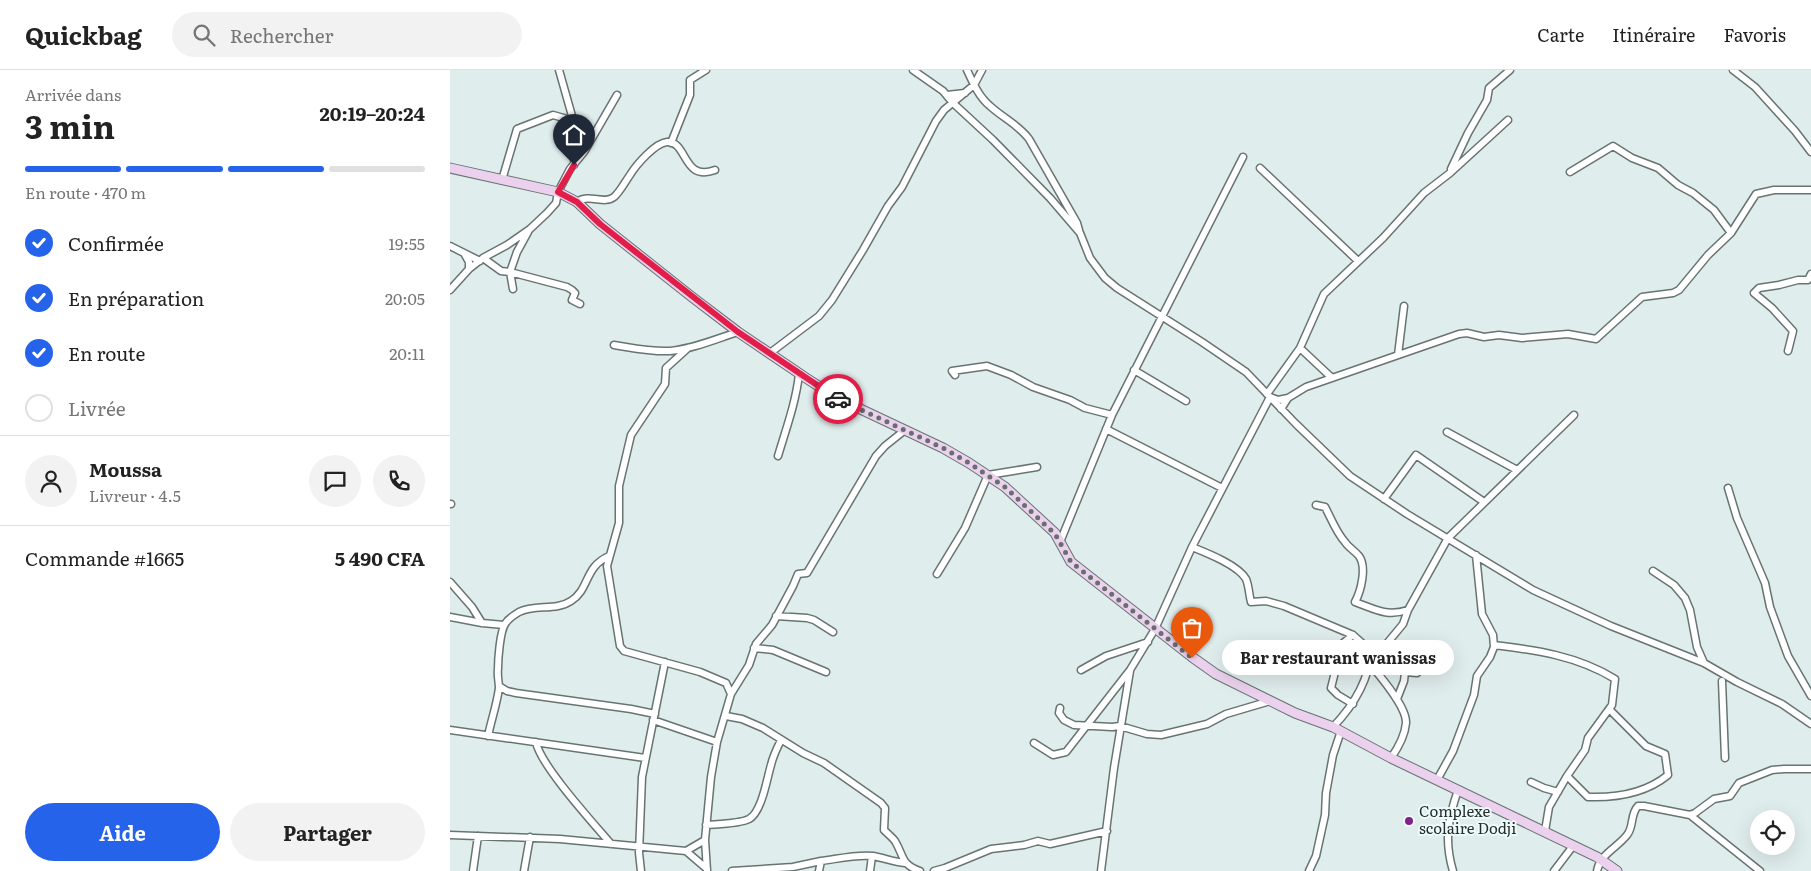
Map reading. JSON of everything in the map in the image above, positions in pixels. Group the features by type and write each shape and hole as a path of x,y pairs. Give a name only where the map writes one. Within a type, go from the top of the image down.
{"main road":[{"path":"450,168 558,192 577,202 600,224 738,332 799,374 837,398 943,448 988,475 1017,497 1055,534 1071,562 1155,629 1216,674 1295,713 1337,729 1392,758 1545,831 1601,860 1617,871"}],"street":[{"path":"559,70 568,107 574,121 576,136 574,165"},
{"path":"671,143 690,95 690,80 706,70"},
{"path":"913,70 947,95 1050,198 1080,233"},
{"path":"967,70 974,85 989,106 1025,133 1077,223 1090,258 1106,278 1117,288 1246,372 1350,476 1384,499 1533,590 1584,614 1704,663 1782,704 1811,724"},
{"path":"770,353 819,316 832,300 864,250 888,206 902,187 936,121 944,110 974,85 982,70"},
{"path":"1450,173 1468,133 1487,100 1490,88 1510,70"},
{"path":"1733,70 1755,87 1795,131 1811,152"},
{"path":"947,95 965,93"},
{"path":"450,290 469,269 507,246 530,229 556,203 558,192 617,95"},
{"path":"502,180 517,130 553,115 574,121"},
{"path":"1034,743 1053,755 1063,754 1069,750 1130,670 1155,629 1192,547 1269,396 1300,348 1324,294 1383,238 1424,193 1450,173 1508,120"},
{"path":"577,202 585,198 610,199 616,196 631,173 648,154 666,142 678,146 689,166 708,173 715,170"},
{"path":"1570,172 1613,146 1632,158 1658,168 1693,193 1714,210 1731,233"},
{"path":"1060,542 1112,415 1243,157"},
{"path":"1260,168 1358,261"},
{"path":"1269,396 1278,400 1288,398 1306,387 1459,334 1467,333 1484,337 1499,335 1522,338 1568,334 1596,340 1642,297 1679,290 1708,255 1731,233 1756,194 1774,190 1811,190"},
{"path":"501,271 512,286 510,272 517,252 530,229"},
{"path":"450,246 501,271 519,273 572,290 575,293 572,300 580,304"},
{"path":"464,253 469,262 469,269"},
{"path":"514,260 514,267 519,273"},
{"path":"1788,351 1793,331 1754,292 1759,288 1798,280 1808,280 1811,274"},
{"path":"1398,355 1404,306"},
{"path":"614,345 653,351 688,348 738,332"},
{"path":"688,348 666,368 664,384 631,436 619,486 619,522 607,566 620,646 624,650 632,654 700,672 726,683 737,684"},
{"path":"1300,348 1332,378"},
{"path":"955,375 952,371 987,366 1085,408 1112,415"},
{"path":"1134,370 1186,401"},
{"path":"778,456 797,392 799,374"},
{"path":"1281,409 1288,398"},
{"path":"1370,664 1403,624 1408,610 1448,538 1574,415"},
{"path":"1106,429 1222,488"},
{"path":"707,870 705,840 711,777 717,742 731,694 749,665 754,648 776,616 793,586 795,576 806,572 876,456 905,430"},
{"path":"1447,432 1517,470"},
{"path":"1384,499 1416,455 1484,502"},
{"path":"937,574 965,528 988,475 1037,467"},
{"path":"1728,488 1740,526 1765,583 1770,607 1788,656 1811,696"},
{"path":"1316,505 1325,507 1344,542 1362,560 1361,580 1355,602 1386,613 1408,610"},
{"path":"1192,547 1223,562 1242,574 1246,580 1251,602 1266,600 1284,606 1353,635 1371,652 1370,664 1362,686 1337,729 1326,793 1325,815 1316,856 1309,871"},
{"path":"1437,780 1450,757 1471,703 1477,676 1490,658 1494,645 1493,635 1482,614 1476,555"},
{"path":"488,736 499,686 498,670 504,625 512,616 522,611 538,606 563,605 571,601 580,594 592,568 600,560 609,556"},
{"path":"1653,571 1674,585 1686,598 1697,647 1704,663"},
{"path":"451,585 472,607 482,623"},
{"path":"776,616 807,618 814,620 833,632"},
{"path":"450,617 504,625"},
{"path":"1352,704 1331,688 1342,644 1353,635"},
{"path":"1081,670 1106,656 1148,642"},
{"path":"1494,645 1556,654 1601,671 1615,680 1612,705 1588,738 1585,750 1567,776 1549,808 1545,831"},
{"path":"754,648 773,650 826,672"},
{"path":"641,871 640,802 645,758 665,662"},
{"path":"1370,664 1397,699 1406,721 1398,749 1392,758"},
{"path":"1397,699 1404,681 1405,672 1417,674 1422,668"},
{"path":"1101,871 1120,726 1130,670"},
{"path":"1722,681 1725,758"},
{"path":"726,683 731,694"},
{"path":"499,686 507,691 516,693 631,708 717,742"},
{"path":"1060,708 1060,715 1068,723 1074,725 1120,726 1147,734 1166,735 1207,724 1226,714 1270,700"},
{"path":"1567,776 1588,796 1602,797 1640,791 1659,782 1668,775 1665,754 1646,746 1609,709"},
{"path":"726,716 742,719 763,728 781,740 824,762 881,803 885,808 884,829 895,840 905,863"},
{"path":"450,730 645,758"},
{"path":"706,825 743,820 754,815 764,795 771,764 781,740"},
{"path":"536,742 540,754 551,770 611,844"},
{"path":"1690,815 1714,799 1730,796 1736,786 1744,780 1772,770 1811,769"},
{"path":"1531,782 1558,792"},
{"path":"1453,871 1447,830 1458,790"},
{"path":"1597,871 1601,860 1628,834 1633,814 1638,806 1644,806 1690,815 1760,871"},
{"path":"934,871 991,849 1024,845 1038,841 1050,844 1107,831"},
{"path":"450,835 530,837 686,851 707,870"},
{"path":"474,871 478,836"},
{"path":"524,871 530,837"},
{"path":"686,851 705,840"},
{"path":"1554,871 1573,846"},
{"path":"870,871 872,856"},
{"path":"732,871 793,867 821,860 872,856 905,863 920,871"},
{"path":"819,871 821,860"}],"way so far":[{"path":"838,399 943,448 1005,487 1055,534 1071,562 1192,658"}],"place":[{"name":"Bar restaurant wanissas","path":"1192,658"},
{"name":"Complexe scolaire Dodji","path":"1409,821"}],"route":[{"path":"574,165 558,192 577,202 600,224 738,332 838,399"}]}
